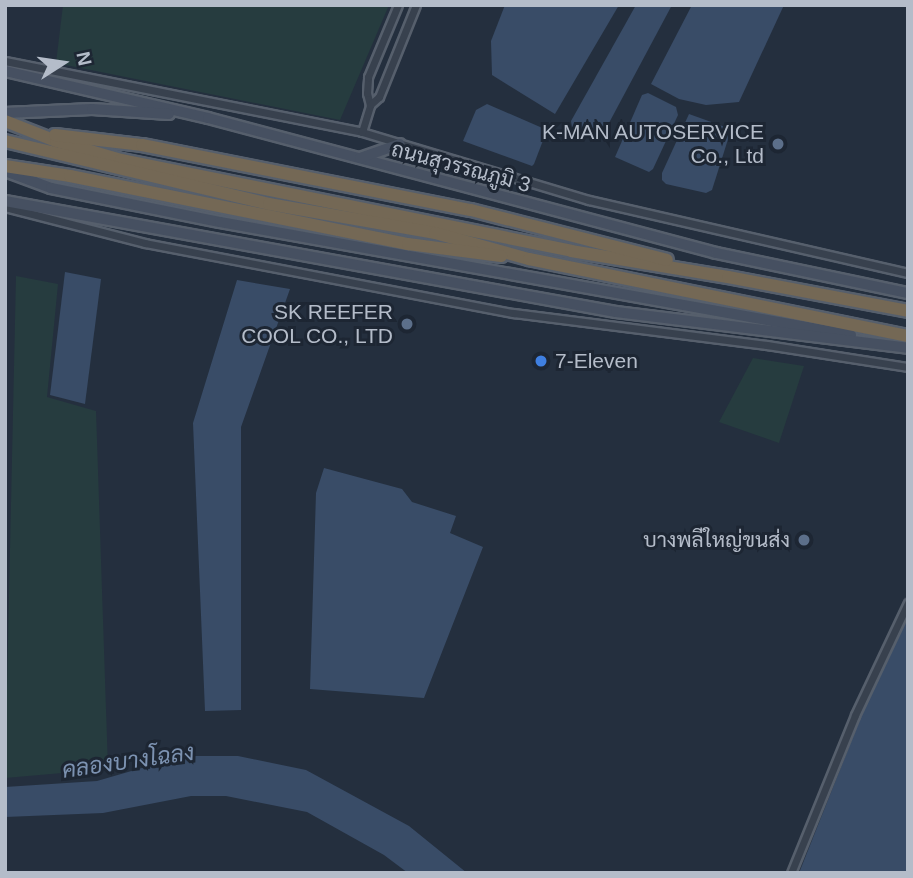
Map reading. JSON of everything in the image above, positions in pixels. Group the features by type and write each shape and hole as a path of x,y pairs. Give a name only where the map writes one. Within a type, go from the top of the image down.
{"highway":[{"path":"5,121 121,160 571,251 908,311"},
{"path":"5,135 77,136 156,147 528,222 728,277"},
{"path":"5,141 269,204 455,238 529,258 908,336"},
{"path":"5,169 81,178 408,244 529,258"}],"main road":[{"name":"ถนนสุวรรณภูมิ 3","path":"5,71 208,118 716,253 908,293"},
{"path":"5,113 92,109 208,118"},
{"path":"359,159 400,144"},
{"path":"5,169 51,188 220,222 789,322 908,348"},
{"path":"5,201 629,314 896,345"}],"street":[{"path":"362,132 370,105 367,93 368,77 398,5"},
{"path":"370,105 379,97 416,5"},
{"path":"5,61 362,132 589,200 908,273"},
{"path":"5,206 145,243 513,313 767,345 908,367"},
{"path":"791,873 855,715 908,603"}],"green space":[{"path":"63,5 389,5 340,120 56,63"},
{"path":"16,276 58,284 47,397 96,411 108,769 5,778"},
{"path":"753,358 804,366 779,443 719,422"}],"water":[{"path":"505,5 619,5 555,114 492,75 491,41"},
{"path":"636,5 672,5 602,136 572,127 571,121"},
{"path":"692,5 784,5 739,102 706,105 679,99 651,84"},
{"path":"648,93 676,107 678,115 653,169 649,172 615,157 642,95"},
{"path":"487,104 547,130 532,166 463,141 476,110"},
{"path":"689,114 728,128 730,133 712,190 706,193 666,184 662,180 662,173"},
{"path":"65,272 101,279 85,404 50,395"},
{"path":"237,280 290,289 241,427 241,710 205,711 193,423"},
{"path":"324,468 402,489 412,502 456,516 450,533 483,547 424,698 310,689 316,493"},
{"path":"908,618 906,873 799,873 866,704"},
{"path":"183,756 238,756 306,770 409,826 467,873 408,873 384,855 307,812 226,796 191,796 103,813 5,817 5,787 97,781"}],"place":[{"name":"K-MAN AUTOSERVICE Co., Ltd","path":"778,144"},
{"name":"SK REEFER COOL CO., LTD","path":"407,324"},
{"name":"7-Eleven","path":"541,361"},
{"name":"บางพลีใหญ่ขนส่ง","path":"804,540"}],"water label":[{"name":"คลองบางโฉลง","path":"128,761"}]}
